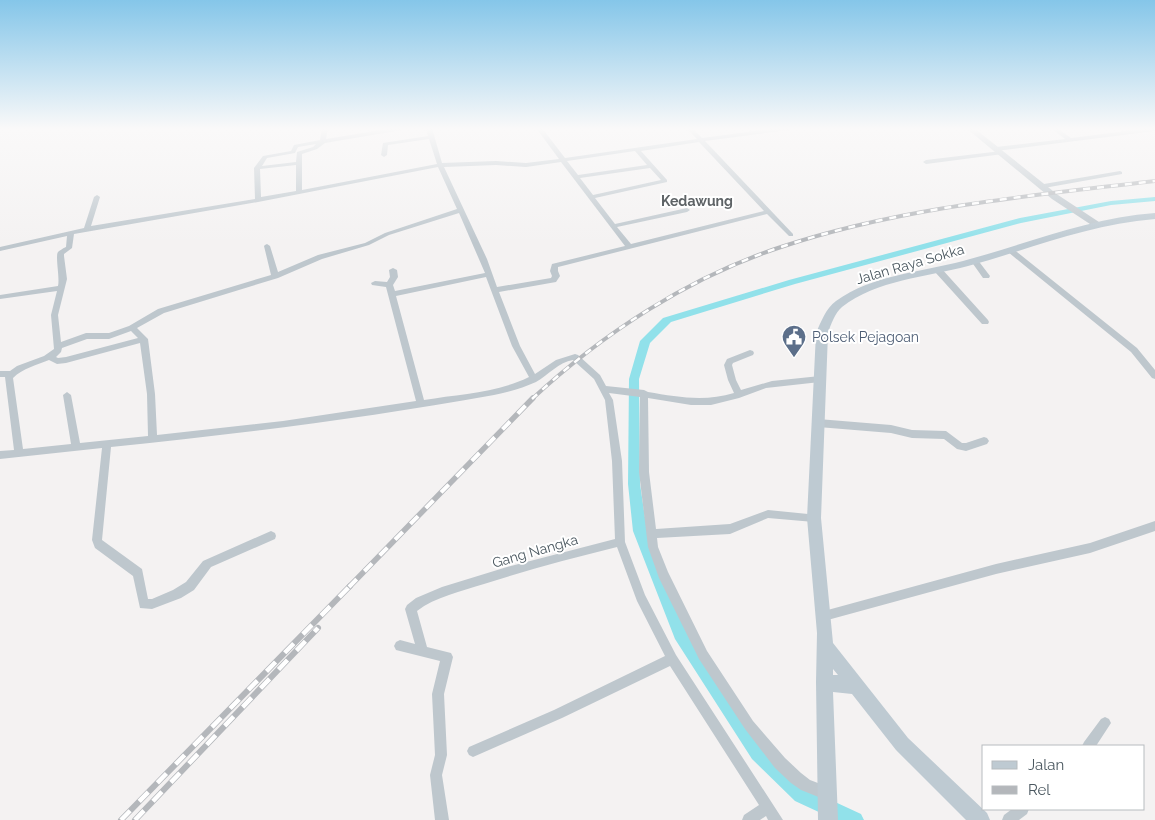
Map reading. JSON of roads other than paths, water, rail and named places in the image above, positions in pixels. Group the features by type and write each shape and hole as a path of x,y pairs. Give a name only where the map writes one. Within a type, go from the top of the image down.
{"main road":[{"name":"Jalan Raya Sokka","path":"828,820 824,682 826,647 814,518 822,333 838,304 874,286 975,260 1096,224 1127,217 1155,216"},
{"path":"826,647 902,744 980,820"},
{"path":"824,682 856,686"}],"street":[{"path":"258,200 257,168 272,166"},
{"path":"299,166 299,192"},
{"path":"0,249 71,232 258,200 433,166"},
{"path":"441,166 496,290 516,346 534,379"},
{"path":"568,166 629,246"},
{"path":"576,177 649,166"},
{"path":"591,196 664,181 651,166"},
{"path":"723,166 791,235"},
{"path":"1018,166 1066,204 1096,224"},
{"path":"1044,186 1120,173"},
{"path":"87,229 97,197"},
{"path":"58,347 86,336 109,336 132,328 162,311 275,276 320,257 369,243 391,232 460,210"},
{"path":"613,226 687,210"},
{"path":"496,290 553,280 556,276 554,271 556,266 767,212"},
{"path":"0,374 11,374 55,354 58,347 54,320 62,288 63,273 59,258 61,253 69,248 71,232"},
{"path":"267,246 275,276"},
{"path":"1010,250 1134,350 1155,376"},
{"path":"975,260 986,276"},
{"path":"389,285 394,277 393,270"},
{"path":"938,270 986,322"},
{"path":"392,294 489,274"},
{"path":"375,283 389,285"},
{"path":"389,285 421,404"},
{"path":"0,297 62,288"},
{"path":"132,328 144,339 151,394 153,440"},
{"path":"49,357 57,361 66,360 144,339"},
{"path":"740,396 732,380 728,365 730,361 750,353"},
{"path":"0,455 153,440 421,404 507,388 534,379 564,359 575,357 597,377 605,389 609,400 617,461 620,542 641,597 672,659 776,820"},
{"path":"11,374 8,377 9,390 19,453"},
{"path":"605,389 623,390 690,402 706,402 740,396 764,385 820,379"},
{"path":"642,393 644,472 653,534 653,547 663,574 703,654 749,725 780,763 796,778 826,796"},
{"path":"66,395 76,448"},
{"path":"818,423 891,429 912,434 946,435 960,446 966,447 984,441"},
{"path":"107,444 97,540 99,545 138,573 144,604 152,604 178,594 190,586 207,564 270,536"},
{"path":"653,534 730,529 768,514 814,518"},
{"path":"824,616 996,569 1090,548 1155,526"},
{"name":"Gang Nangka","path":"422,650 412,606 439,593 540,561 620,542"},
{"path":"400,646 445,656 447,660 440,680 438,694 442,755 436,775 442,820"},
{"path":"473,752 558,714 672,659"},
{"path":"1089,745 1105,723"},
{"path":"749,820 768,807"},
{"path":"1009,820 1021,810"}],"waterway":[{"path":"855,820 801,795 758,753 680,634 640,531 634,484 634,379 645,341 667,320 792,282 1020,221 1111,203 1155,199"}],"railway":[{"path":"532,399 588,352 648,310 713,274 781,247 827,233 919,212 1013,198 1155,181"},
{"path":"349,587 532,399"},
{"path":"121,820 350,586"},
{"path":"135,820 318,628"}],"place":[{"name":"Polsek Pejagoan","path":"794,358"}],"district":[{"name":"Kedawung","path":"697,201"}]}
